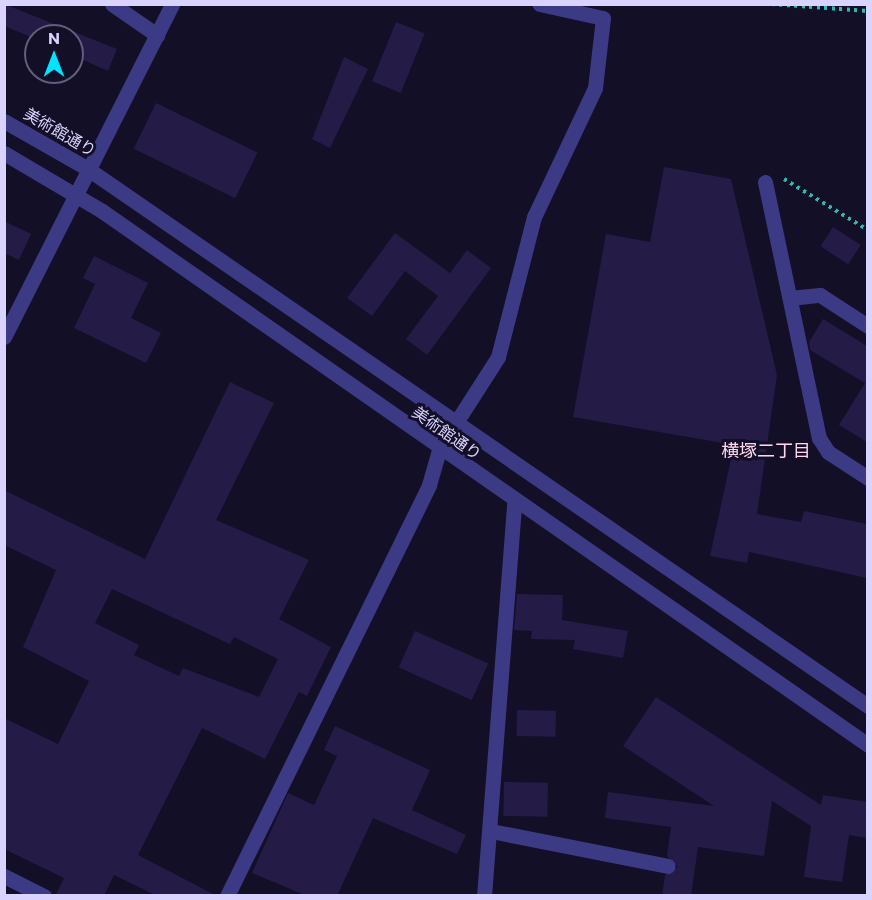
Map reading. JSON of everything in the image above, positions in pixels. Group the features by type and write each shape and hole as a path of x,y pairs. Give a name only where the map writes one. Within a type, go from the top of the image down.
{"street":[{"path":"112,4 157,35"},
{"path":"4,337 172,4"},
{"path":"227,896 429,485 439,449 454,421 498,357 534,217 598,74 603,18 540,4"},
{"name":"美術館通り","path":"4,121 88,169 867,706"},
{"name":"美術館通り","path":"4,153 75,194 514,502 867,745"},
{"path":"765,182 822,445 867,478"},
{"path":"790,298 820,295 867,326"},
{"path":"484,896 491,831 514,502"},
{"path":"491,831 668,866"},
{"path":"4,876 44,896"}],"path":[{"path":"772,4 867,11"},
{"path":"765,182 790,178 867,230"}],"building":[{"path":"4,4 54,24 24,24 24,34 4,26"},
{"path":"396,22 425,34 401,93 372,81"},
{"path":"84,36 117,49 108,71 84,60"},
{"path":"344,57 368,69 330,148 312,139"},
{"path":"156,103 258,153 235,198 134,149"},
{"path":"664,167 731,179 777,375 757,514 801,522 804,511 867,524 867,578 749,552 747,563 710,556 734,445 573,417 606,234 650,242"},
{"path":"4,221 31,234 19,260 4,253"},
{"path":"833,227 861,245 848,264 820,246"},
{"path":"395,233 450,273 467,250 491,268 427,355 406,339 438,296 405,271 372,316 347,298"},
{"path":"94,256 148,283 131,318 161,333 146,363 74,328 95,284 83,278"},
{"path":"823,319 867,346 867,442 839,425 865,383 810,350 809,342"},
{"path":"230,382 274,403 216,520 309,560 279,619 331,647 307,696 299,692 265,759 202,728 138,855 217,896 157,896 114,875 104,896 55,896 64,878 4,849 4,718 58,744 89,681 23,647 56,570 4,545 4,490 145,559","holes":["112,589 230,644 234,637 278,659 259,697 183,668 179,676 134,655 139,645 95,623"]},
{"path":"517,594 563,595 562,620 628,631 623,658 573,649 575,640 531,639 532,631 514,630"},
{"path":"415,631 488,664 472,700 399,668"},
{"path":"656,697 821,805 823,795 867,802 867,838 849,835 842,882 804,877 811,826 772,801 764,856 698,847 691,896 662,896 665,875 678,867 667,856 671,827 605,818 608,792 714,806 623,746"},
{"path":"517,710 556,711 556,737 517,736"},
{"path":"335,726 430,770 412,810 466,835 457,854 373,818 337,896 307,896 252,873 288,793 314,805 337,756 324,750"},
{"path":"504,782 548,783 547,817 503,816"}],"district":[{"name":"横塚二丁目","path":"766,450"}]}
